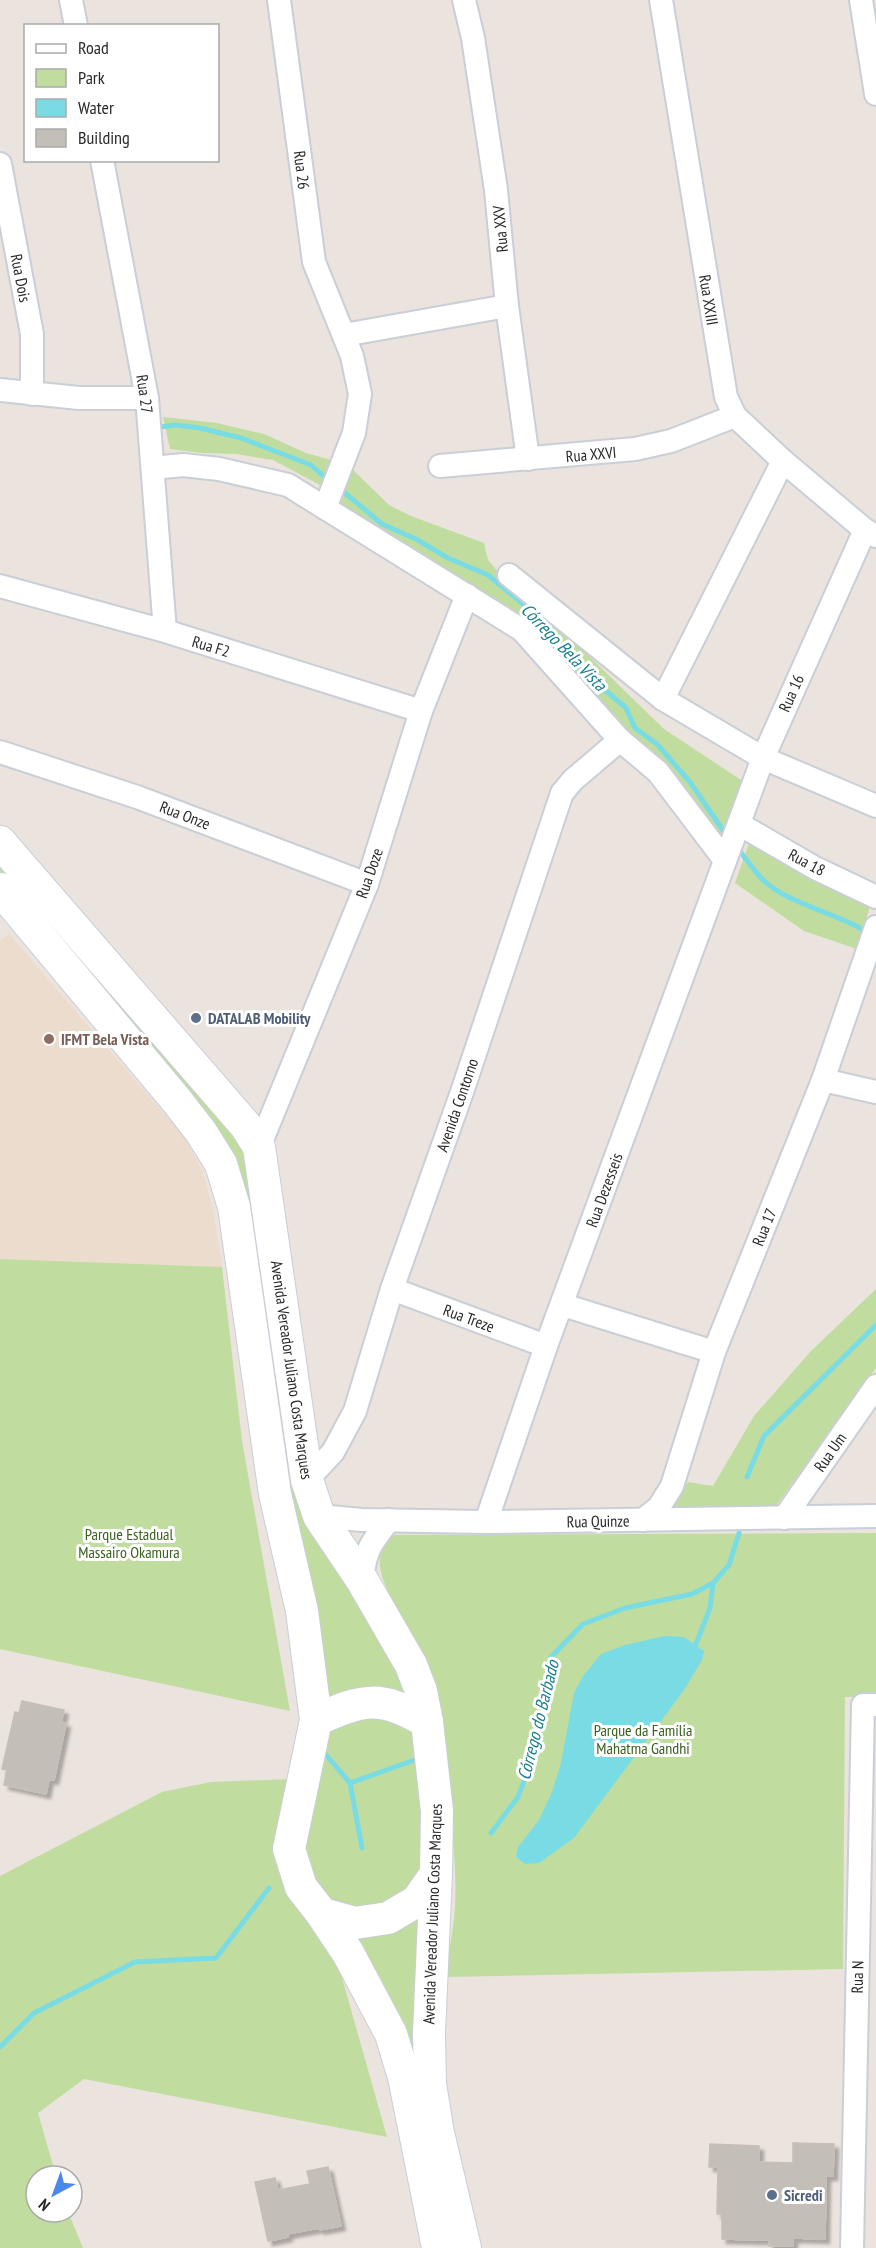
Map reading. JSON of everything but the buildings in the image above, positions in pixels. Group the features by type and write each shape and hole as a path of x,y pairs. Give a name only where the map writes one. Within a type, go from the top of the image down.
{"main road":[{"name":"Avenida Vereador Juliano Costa Marques","path":"0,842 246,1126 259,1147 307,1480 319,1516 362,1580 411,1665 422,1691 437,1811 429,2033 430,2084 438,2133 465,2248"},
{"name":"Avenida Vereador Juliano Costa Marques","path":"0,889 177,1101 201,1132 220,1164 234,1207 275,1494 302,1611 316,1720"},
{"path":"427,1722 402,1708 375,1702 349,1705 316,1720 289,1849 301,1887 322,1914 353,1962 391,2034 404,2077 438,2248"},
{"path":"322,1914 355,1923 388,1918 417,1901 436,1874"}],"street":[{"path":"71,0 76,24"},
{"name":"Rua 26","path":"279,0 314,262 352,356 360,394 354,433 327,502"},
{"name":"Rua XXV","path":"464,0 473,38 496,190 507,306 528,459"},
{"name":"Rua XXIII","path":"661,0 726,397 735,416 783,461 871,533"},
{"path":"861,0 876,94"},
{"name":"Rua 27","path":"102,162 148,404 165,631"},
{"name":"Rua Dois","path":"0,164 32,334 32,394"},
{"path":"344,335 507,306"},
{"path":"0,390 148,404"},
{"name":"Rua XXVI","path":"440,466 635,449 671,441 735,416"},
{"path":"663,699 783,461"},
{"path":"153,468 183,465 219,469 288,485 327,502 522,630 620,740 658,772 726,857"},
{"name":"Rua 16","path":"726,857 762,758 871,533"},
{"path":"509,575 663,699 762,758 876,806"},
{"name":"Rua F2","path":"0,586 165,631 421,711"},
{"name":"Rua Doze","path":"259,1147 367,884 421,711 467,595"},
{"name":"Avenida Contorno","path":"307,1480 333,1452 355,1411 392,1289 462,1092 562,794 573,780 620,740"},
{"name":"Rua Onze","path":"0,752 137,797 367,884"},
{"name":"Rua 18","path":"738,827 876,897"},
{"name":"Rua Dezesseis","path":"486,1522 546,1346 726,857"},
{"name":"Rua 17","path":"643,1520 659,1507 672,1486 714,1352 823,1080 872,937"},
{"path":"823,1080 876,1092"},
{"name":"Rua Treze","path":"392,1289 546,1346"},
{"path":"563,1305 714,1352"},
{"name":"Rua Um","path":"784,1518 876,1386"},
{"name":"Rua Quinze","path":"319,1516 486,1522 876,1516"},
{"path":"362,1580 364,1558 372,1542 389,1520"},
{"name":"Rua N","path":"852,2248 870,1705"}],"shaded area":[{"name":"IFMT Bela Vista","path":"9,934 183,1136 203,1172 214,1215 222,1267 0,1259 0,941"}],"green space":[{"path":"163,417 217,423 264,434 306,453 331,460 322,486 273,460 236,454 170,449"},
{"path":"347,464 389,505 411,516 484,543 488,560 510,586 561,629 664,729 744,782 723,845 535,627 385,536 340,503"},
{"path":"749,843 871,903 857,949 804,931 735,883"},
{"path":"0,855 247,1154 290,1453 415,1694 324,1709 248,1222 0,879"},
{"name":"Parque Estadual Massairo Okamura","path":"0,1259 222,1267 242,1441 290,1711 0,1649"},
{"path":"876,1289 876,1368 775,1507 667,1515 688,1482 713,1486 754,1416 811,1351"},
{"name":"Parque da Família Mahatma Gandhi","path":"876,1533 876,1697 845,1697 843,1969 445,1977 454,1914 455,1877 442,1742 437,1704 425,1661 383,1580 380,1563 382,1548 392,1535"},
{"path":"384,1716 422,1735 422,1881 385,1911 328,1904 300,1863 322,1737 336,1724"},
{"path":"293,1779 289,1790 387,2137 84,2079 38,2113 53,2164 24,2164 24,2224 73,2224 83,2248 0,2248 0,1876 162,1792 211,1782"},
{"path":"430,1906 420,2116 349,1938"}],"water":[{"path":"664,1636 684,1637 704,1651 702,1660 684,1690 574,1838 539,1863 525,1864 516,1857 518,1847 539,1820 552,1792 561,1763 574,1693 583,1676 601,1654 625,1645"}],"waterway":[{"name":"Córrego Bela Vista","path":"160,427 176,425 200,428 241,438 311,465 329,481"},
{"name":"Córrego Bela Vista","path":"339,488 382,524 416,539 448,558 488,575 545,622 562,647 583,671 626,708 635,728 657,744 690,782 727,836"},
{"name":"Córrego Bela Vista","path":"737,848 763,880 773,888 867,932"},
{"name":"Córrego do Barbado","path":"747,1477 764,1436 876,1325"},
{"name":"Córrego do Barbado","path":"491,1833 518,1797 533,1758 551,1657 583,1624 625,1608 692,1594 713,1583 729,1565 739,1533"},
{"path":"696,1644 710,1608 713,1583"},
{"path":"322,1750 350,1783 420,1758"},
{"path":"350,1783 362,1848"},
{"name":"Córrego do Barbado","path":"0,2047 34,2013 135,1962 216,1958 269,1888"}],"place":[{"name":"DATALAB Mobility","path":"196,1018"},
{"name":"IFMT Bela Vista","path":"49,1039"},
{"name":"Sicredi","path":"772,2195"}]}
